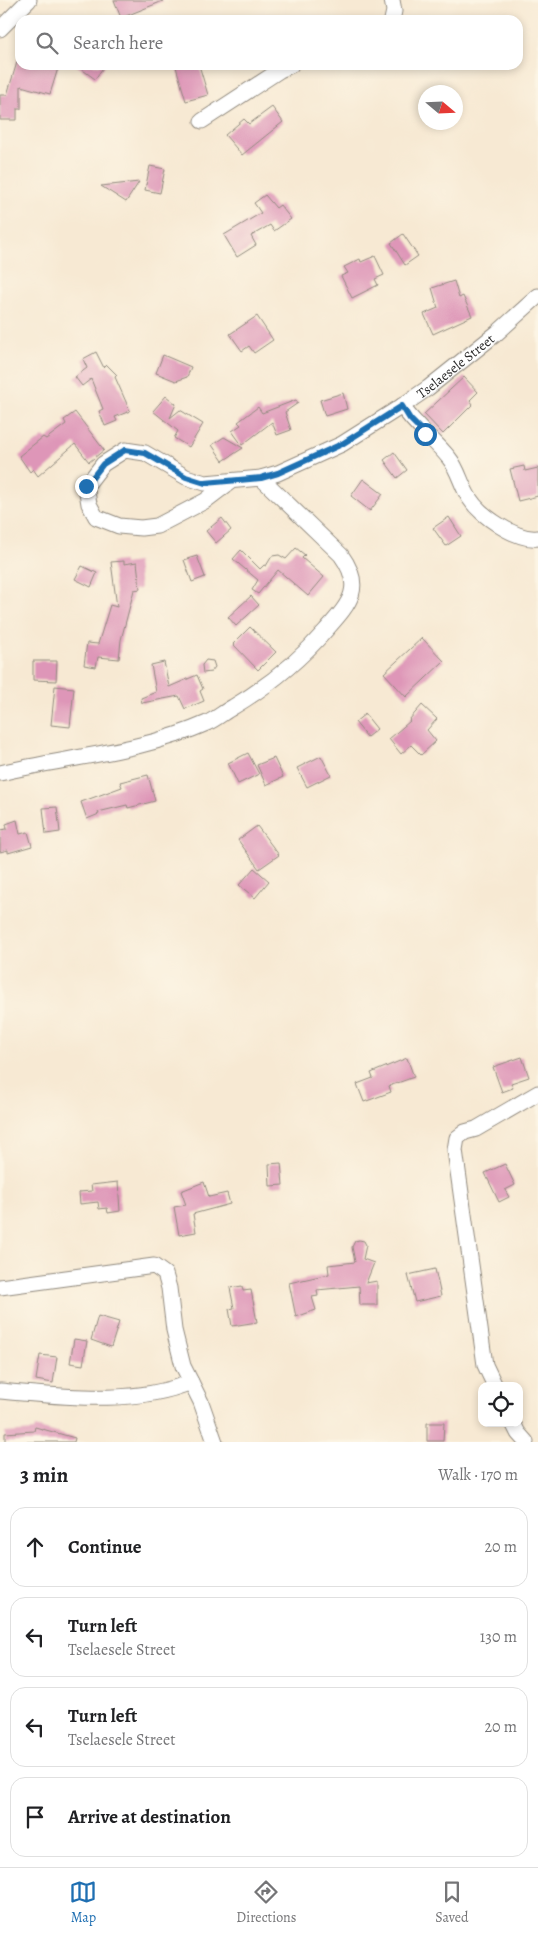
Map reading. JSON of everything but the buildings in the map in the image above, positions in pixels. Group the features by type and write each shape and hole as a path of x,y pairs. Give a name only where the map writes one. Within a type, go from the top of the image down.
{"street":[{"path":"0,29 29,0"},
{"path":"392,0 393,15"},
{"path":"0,12 18,10"},
{"path":"202,121 280,70"},
{"name":"Tselaesele Street","path":"230,482 197,505 157,526 142,528 119,526 96,517 89,504 86,486 103,464 125,450 145,453 186,477 205,483 261,478 278,473 342,444 402,406 428,388 497,333 538,296"},
{"path":"402,406 410,419 448,457 456,468 469,498 480,511 522,538 538,538"},
{"path":"0,772 152,742 207,723 262,689 309,650 342,612 351,597 353,578 350,567 341,555 261,478"},
{"path":"494,1382 485,1365 455,1150 457,1138 465,1132 486,1124 538,1093"},
{"path":"0,1288 154,1266 165,1274 174,1330 183,1366 201,1402 216,1442"},
{"path":"0,1392 80,1397 128,1396 175,1389 191,1382"},
{"path":"515,1427 526,1442"}],"route":[{"path":"86,486 103,464 125,450 145,453 186,477 205,483 261,478 278,473 342,444 402,406 410,419 425,434"}]}
